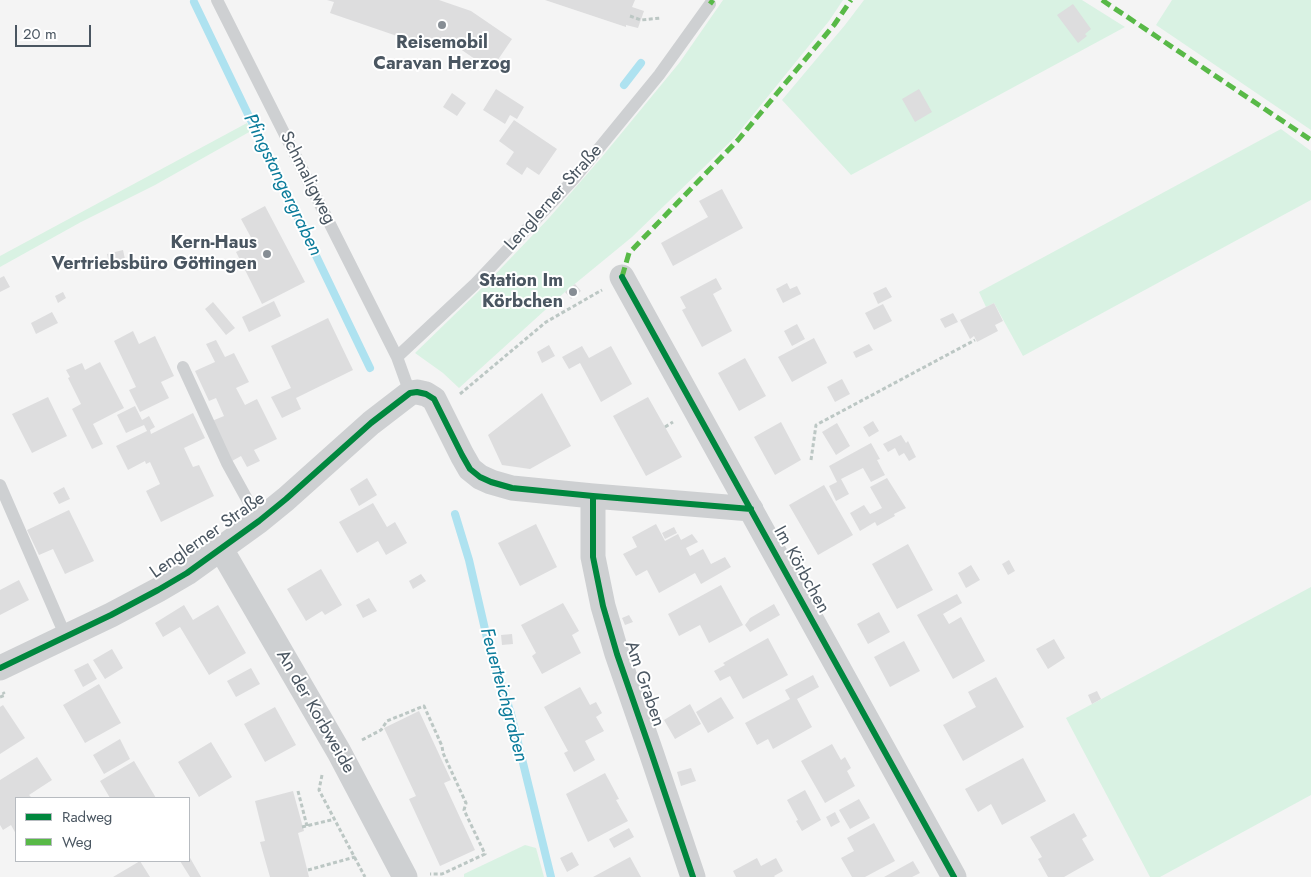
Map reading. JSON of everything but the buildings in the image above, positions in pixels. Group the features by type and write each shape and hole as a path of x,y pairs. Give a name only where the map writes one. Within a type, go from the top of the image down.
{"street":[{"name":"Im Körbchen","path":"622,277 954,877"},
{"path":"410,393 426,394 434,399 470,469 480,477 491,482 512,488 751,509"},
{"name":"Lenglerner Straße","path":"0,668 66,637 187,574 286,499 371,423 410,393"},
{"name":"Am Graben","path":"593,496 592,557 603,606 617,654 693,877"},
{"name":"An der Korbweide","path":"221,549 335,745 405,877"}],"lane":[{"name":"Schmaligweg","path":"218,0 397,357"},
{"name":"Lenglerner Straße","path":"397,357 474,285 573,180 659,75 710,4"},
{"path":"397,357 410,393"},
{"path":"183,367 226,463 258,521"},
{"path":"0,485 66,637"}],"path":[{"path":"630,16 641,20 661,18"},
{"path":"440,410 546,322 622,277"},
{"path":"811,460 816,425 975,340"},
{"path":"365,877 319,790 335,745 381,730 387,721 424,706 466,803 464,810 485,854 442,874 430,873 423,877"},
{"path":"298,791 308,826"},
{"path":"302,827 335,819"},
{"path":"308,870 355,857"}],"green space":[{"path":"723,0 843,0 829,21 735,137 632,237 565,292 459,388 443,373 415,353 485,285 549,218 680,62"},
{"path":"864,0 1082,0 1125,27 851,175 782,100"},
{"path":"1172,0 1311,0 1311,130 1156,25"},
{"path":"247,123 251,131 155,185 81,222 0,267 0,256"},
{"path":"1281,129 1311,151 1311,200 1023,356 994,303 986,307 979,292"},
{"path":"1311,587 1311,795 1160,877 1150,877 1066,718"},
{"path":"525,845 536,848 544,877 464,877 464,874"}],"waterway":[{"name":"Pfingstangergraben","path":"194,2 370,368"},
{"path":"624,85 641,63"},
{"name":"Feuerteichgraben","path":"455,514 469,560 487,638 511,714 551,877"}],"marked path":[{"path":"710,4 713,0"},
{"path":"622,277 629,253 738,140 834,25 851,0"},
{"path":"1102,0 1311,140"}],"cycle path":[{"path":"622,277 954,877"},
{"path":"0,668 111,615 187,573 259,521 371,423 410,393 426,394 434,399 470,469 480,477 491,482 512,488 751,509"},
{"path":"593,496 593,557 603,606 617,654 693,877"}],"place":[{"name":"Reisemobil Caravan Herzog","path":"442,25"},
{"name":"Kern-Haus Vertriebsbüro Göttingen","path":"267,254"},
{"name":"Station Im Körbchen","path":"573,292"}]}
